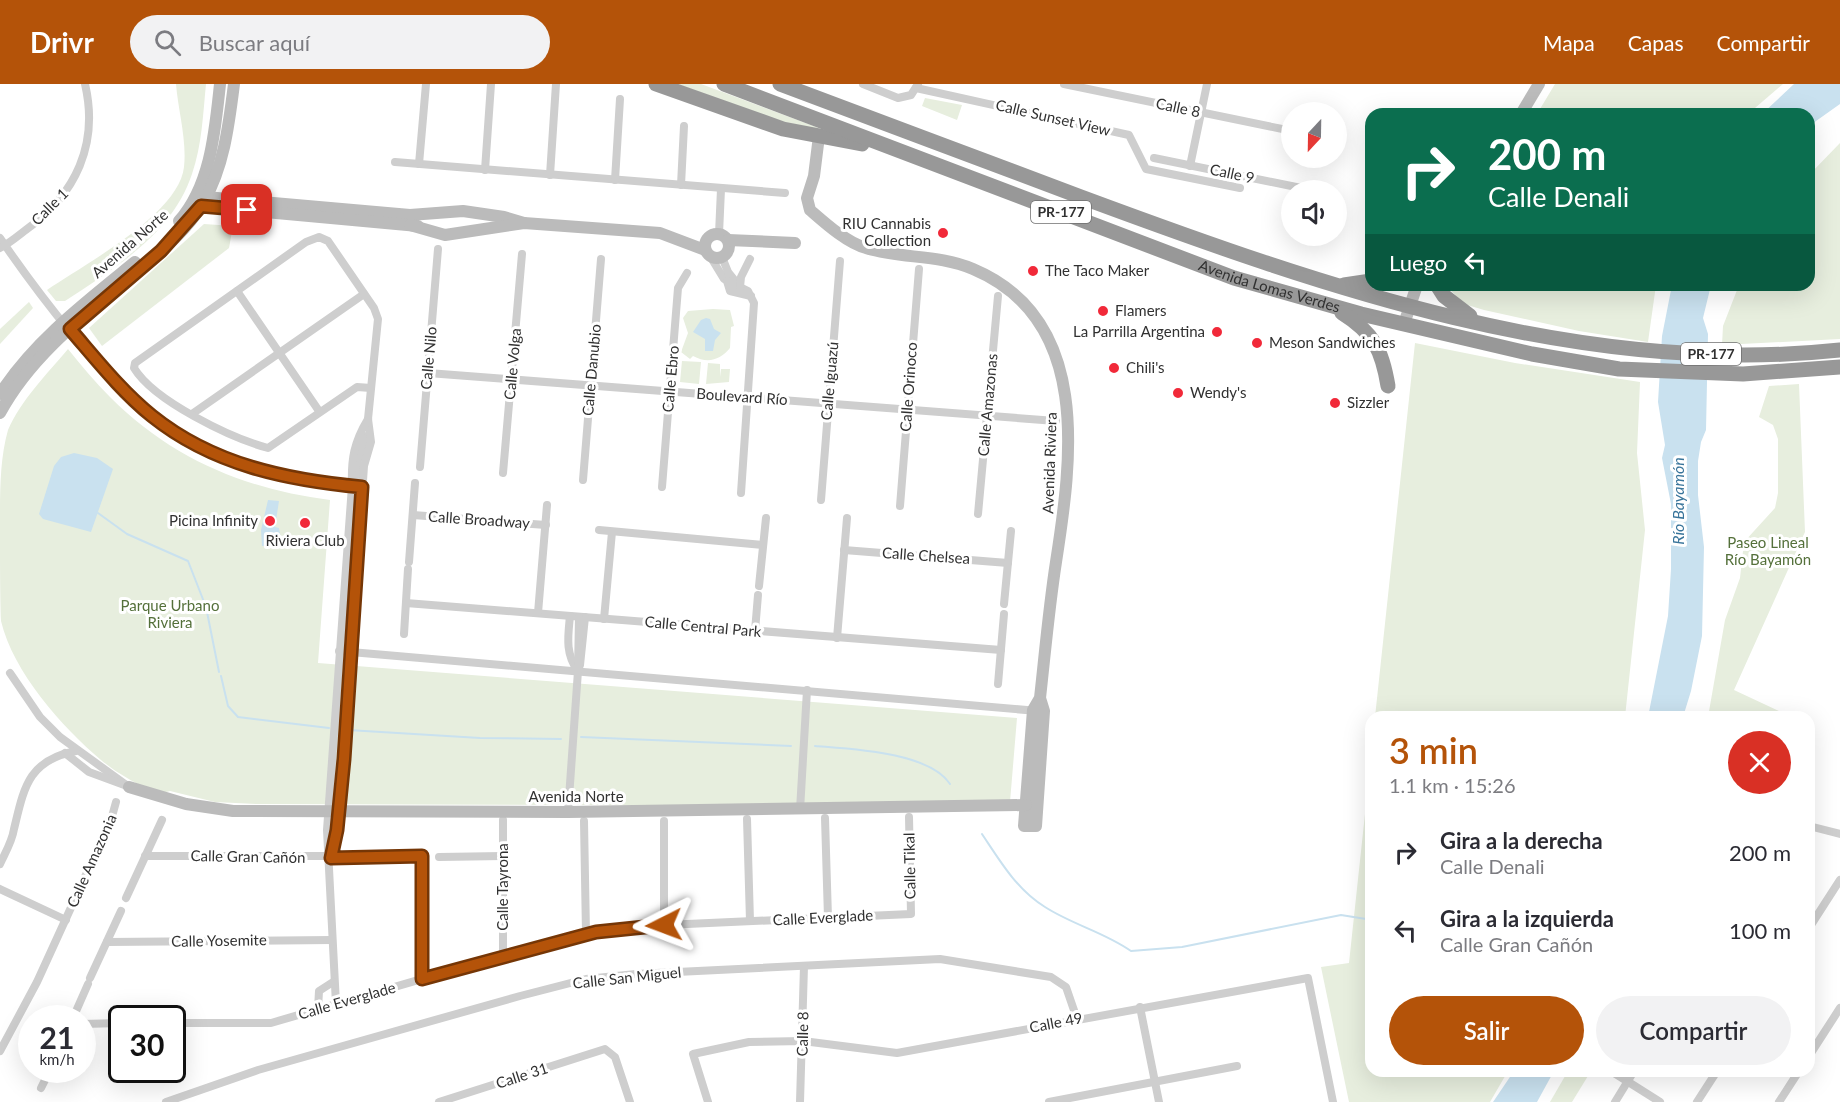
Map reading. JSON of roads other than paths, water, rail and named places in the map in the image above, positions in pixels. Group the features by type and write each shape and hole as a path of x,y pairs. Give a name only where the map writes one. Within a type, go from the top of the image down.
{"highway":[{"path":"656,84 783,129 909,154"},
{"name":"Avenida Lomas Verdes","path":"724,84 1234,278 1332,306 1532,354 1619,369 1743,374 1840,367"},
{"name":"Avenida Lomas Verdes","path":"780,84 1191,238 1410,306 1580,345 1619,350 1696,354 1840,350"},
{"path":"1340,286 1365,282"},
{"path":"1441,291 1444,296 1477,321"},
{"path":"1332,306 1356,321 1372,338 1384,364 1388,386"}],"street":[{"name":"Calle 1","path":"2,244 47,215 71,186 80,170 90,115 85,84"},
{"name":"Avenida Norte","path":"199,201 220,84"},
{"name":"Avenida Norte","path":"0,394 21,364 154,246 199,201 220,163 234,84"},
{"path":"419,164 426,84"},
{"path":"485,170 491,84"},
{"path":"550,175 556,84"},
{"path":"863,84 898,98 911,95 917,86"},
{"name":"Calle 8","path":"1064,84 1281,129"},
{"path":"1190,166 1207,84"},
{"path":"1525,108 1539,84"},
{"name":"Calle Sunset View","path":"917,86 1129,135 1146,169 1240,188"},
{"path":"615,180 620,99"},
{"path":"681,186 684,126"},
{"name":"Avenida Riviera","path":"819,136 814,176 807,198 810,210 863,248 955,262 994,280 1009,290 1036,318 1058,359 1068,410 1069,433 1062,531 1056,560 1040,698 1039,711 1030,826 1026,805 1039,711"},
{"name":"Calle 9","path":"1154,158 1281,184"},
{"path":"394,162 785,193"},
{"path":"721,189 717,247 718,272 727,281 752,296 755,309 741,493"},
{"path":"199,201 410,215 461,212 504,217 524,223"},
{"path":"199,201 410,225 492,227"},
{"path":"461,212 468,218 464,228"},
{"path":"410,225 445,235 524,223 669,235 717,247 766,240 795,243"},
{"path":"333,812 364,466 371,442 368,421 378,320 374,308 328,241 319,237 306,242 135,363 134,368 138,375 163,395 192,414 234,436 268,447 357,387 371,388"},
{"path":"2,244 67,325 121,387 151,415 178,434 246,467 300,480 362,487"},
{"path":"717,247 728,272 740,287"},
{"name":"Calle Nilo","path":"420,468 438,249"},
{"name":"Calle Volga","path":"503,473 522,254"},
{"path":"740,287 743,272 750,259"},
{"name":"Calle Danubio","path":"583,480 601,260"},
{"name":"Calle Iguazú","path":"821,500 840,261"},
{"name":"Calle Orinoco","path":"900,506 919,269"},
{"name":"Calle Ebro","path":"662,487 678,288 687,273"},
{"path":"727,281 730,291 752,296"},
{"path":"237,291 320,411"},
{"path":"1404,324 1415,291"},
{"path":"192,414 364,294"},
{"name":"Calle Amazonas","path":"978,514 998,296"},
{"name":"Avenida Norte","path":"0,413 25,375 67,325"},
{"name":"Boulevard Río","path":"428,373 1056,421"},
{"path":"336,1004 333,982 331,858 339,651 353,449 368,421"},
{"path":"404,634 415,483"},
{"path":"538,614 547,505"},
{"name":"Calle Broadway","path":"413,515 546,525"},
{"path":"755,631 766,518"},
{"path":"837,638 847,518"},
{"path":"598,530 763,545"},
{"path":"998,684 1011,531"},
{"path":"604,619 612,532"},
{"name":"Calle Chelsea","path":"844,550 1008,563"},
{"name":"Calle Central Park","path":"406,603 1001,650"},
{"path":"578,617 568,649 571,662 578,671"},
{"path":"568,812 578,671 578,617"},
{"path":"339,651 1039,711"},
{"path":"10,673 40,717 76,751 109,770 129,787"},
{"path":"800,810 807,690"},
{"path":"0,864 12,839 20,799 25,787 44,764 64,753 76,751"},
{"path":"64,753 89,772 129,787"},
{"name":"Avenida Norte","path":"129,787 186,804 233,811 568,812 1026,805"},
{"name":"Calle Amazonia","path":"0,1051 32,992 66,920 111,820 116,802"},
{"name":"Calle Tikal","path":"909,817 911,914"},
{"path":"747,819 750,921"},
{"path":"825,819 828,918"},
{"path":"126,898 162,820"},
{"name":"Calle Tayrona","path":"503,820 503,955"},
{"path":"664,820 664,925"},
{"path":"584,821 586,934"},
{"path":"1815,828 1840,834"},
{"name":"Calle Gran Cañón","path":"145,855 331,858 422,856 422,979"},
{"path":"439,857 503,856"},
{"path":"1815,919 1840,880"},
{"path":"0,889 66,920"},
{"path":"79,1005 121,911"},
{"name":"Calle Everglade","path":"186,1023 271,1023 503,955 621,927 911,914"},
{"name":"Calle Yosemite","path":"107,942 332,940"},
{"name":"Calle San Miguel","path":"166,1102 258,1070 586,979 940,959 1052,977 1066,987 1077,1019"},
{"name":"Calle 8","path":"800,1102 804,966"},
{"name":"Calle 49","path":"708,1102 693,1054 749,1042 803,1041 897,1053 1308,978 1333,1102"},
{"path":"318,1009 319,991 333,982"},
{"path":"1140,1007 1159,1102"},
{"path":"1815,1047 1840,1008"},
{"name":"Calle 31","path":"439,1102 605,1049 615,1057 630,1102"},
{"path":"1049,1102 1237,1066"},
{"path":"1621,1077 1660,1102"},
{"path":"1615,1102 1630,1077"},
{"path":"1697,1102 1713,1077"},
{"path":"1779,1102 1795,1077"},
{"path":"41,1088 44,1083"}],"water":[{"path":"1794,84 1840,84 1840,104 1815,122 1815,108 1768,108"},
{"name":"Río Bayamón","path":"1671,291 1710,291 1703,318 1708,334 1706,430 1701,442 1698,461 1698,495 1704,547 1702,636 1685,711 1649,711 1668,616 1671,569 1671,504 1662,458 1665,445 1658,402 1662,336"},
{"path":"710,319 714,329 721,333 715,340 713,351 705,351 705,339 693,332 701,320"},
{"path":"74,453 97,458 113,469 91,532 43,519 39,514 54,466 61,457"},
{"name":"Picina Infinity","path":"268,500 279,501 275,527 279,528 282,545 262,546 261,530"},
{"path":"1510,1077 1551,1077 1537,1102 1493,1102"}],"waterway":[{"path":"98,513 127,534 188,561 206,607 219,672"},
{"path":"221,676 228,706 238,717 329,728"},
{"path":"348,730 480,738 561,739"},
{"path":"581,737 791,746"},
{"path":"815,746 868,751 908,759 940,773 950,784"},
{"path":"982,834 1010,874 1035,900 1131,951 1182,947 1341,915 1365,919"}],"place":[{"name":"RIU Cannabis Collection","path":"943,233"},
{"name":"The Taco Maker","path":"1033,271"},
{"name":"Flamers","path":"1103,311"},
{"name":"La Parrilla Argentina","path":"1217,332"},
{"name":"Meson Sandwiches","path":"1257,343"},
{"name":"Chili's","path":"1114,368"},
{"name":"Wendy's","path":"1178,393"},
{"name":"Sizzler","path":"1335,403"},
{"name":"Picina Infinity","path":"270,521"},
{"name":"Riviera Club","path":"305,523"}],"park label":[{"name":"Paseo Lineal Río Bayamón","path":"1768,552"},
{"name":"Parque Urbano Riviera","path":"170,614"}]}
